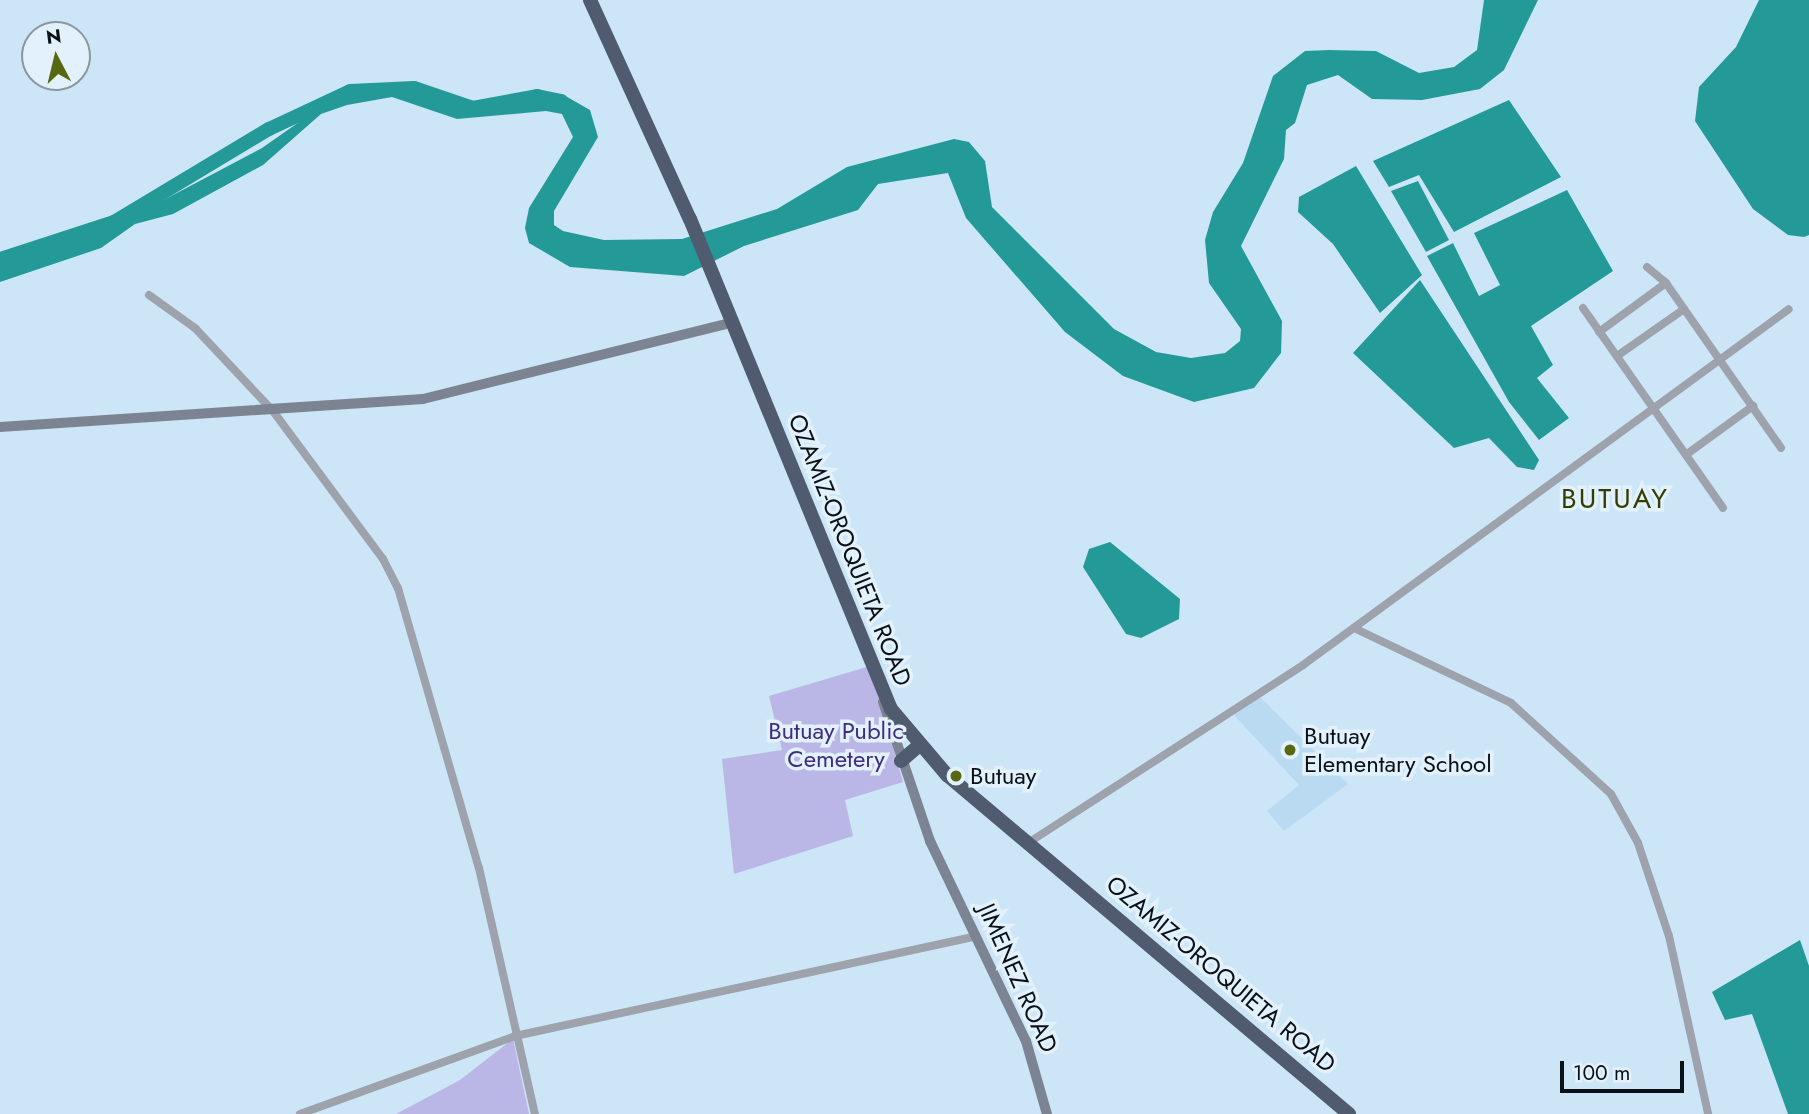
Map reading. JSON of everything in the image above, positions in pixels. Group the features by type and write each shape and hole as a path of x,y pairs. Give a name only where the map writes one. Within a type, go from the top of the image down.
{"highway":[{"name":"OZAMIZ-OROQUIETA ROAD","path":"590,0 690,219 891,709 918,746 1028,843 1349,1114"},
{"path":"904,759 918,746"}],"street":[{"path":"1647,267 1666,283 1782,448"},
{"path":"1599,331 1666,283"},
{"path":"149,295 195,328 273,411 383,559 398,588 479,868 515,1036 535,1114"},
{"path":"1583,308 1723,508"},
{"path":"1617,356 1684,309"},
{"path":"1028,843 1354,628 1788,309"},
{"path":"0,427 273,411 481,389 731,323"},
{"path":"1687,454 1753,406"},
{"path":"1354,628 1511,703 1611,794 1638,843 1669,936 1708,1114"},
{"name":"JIMENEZ ROAD","path":"878,680 942,863 1026,1041 1047,1114"},
{"name":"JIMENEZ ROAD","path":"891,709 904,759"},
{"path":"300,1114 353,1100 515,1036 976,936"}],"shaded area":[{"path":"1484,0 1538,0 1504,70 1480,89 1422,100 1372,99 1338,75 1307,85 1295,123 1286,130 1284,159 1241,246 1282,321 1281,353 1254,388 1194,402 1123,376 1065,332 966,218 948,173 878,184 858,210 744,246 684,276 570,267 529,243 525,228 529,208 573,137 562,114 546,111 457,119 392,97 347,105 321,114 263,165 173,214 135,224 101,248 0,282 0,266 137,214 262,148 332,99 375,90 411,92 470,112 562,94 590,110 598,137 554,211 554,225 563,231 604,240 682,239 777,209 847,167 954,139 969,142 985,161 992,207 1114,329 1156,352 1191,358 1225,353 1240,341 1241,329 1209,283 1205,240 1213,212 1243,163 1273,76 1305,51 1376,51 1419,73 1454,67 1477,50"},
{"path":"1759,0 1809,0 1809,235 1804,237 1788,235 1753,209 1695,121 1699,87 1736,47"},
{"path":"1509,100 1561,177 1454,232 1419,175 1389,187 1373,161"},
{"path":"1356,166 1422,275 1380,313 1333,244 1298,212 1299,197"},
{"path":"1418,181 1449,240 1426,252 1391,191"},
{"path":"1567,190 1613,271 1531,326 1553,365 1537,378 1569,418 1539,440 1509,402 1427,256 1453,243 1479,296 1500,285 1474,233"},
{"path":"1420,280 1539,460 1534,470 1517,467 1489,438 1454,448 1353,353"},
{"path":"1110,542 1180,599 1179,619 1141,638 1126,634 1083,567 1089,549"},
{"name":"Butuay Elementary School","path":"1260,697 1348,784 1284,831 1267,811 1299,785 1234,715"},
{"path":"1800,940 1809,966 1809,1114 1788,1114 1752,1014 1725,1020 1712,992"}],"green space":[{"name":"Butuay Public Cemetery","path":"870,666 903,782 845,800 853,836 734,874 722,759 782,750 769,696"},
{"path":"513,1039 529,1114 396,1114 460,1080"}],"waterway":[{"path":"0,259 114,222 269,129 350,91 414,88 473,108 537,96 561,101"}],"place":[{"name":"Butuay Elementary School","path":"1290,750"},
{"name":"Butuay","path":"956,776"}],"district":[{"name":"BUTUAY","path":"1615,499"}]}
